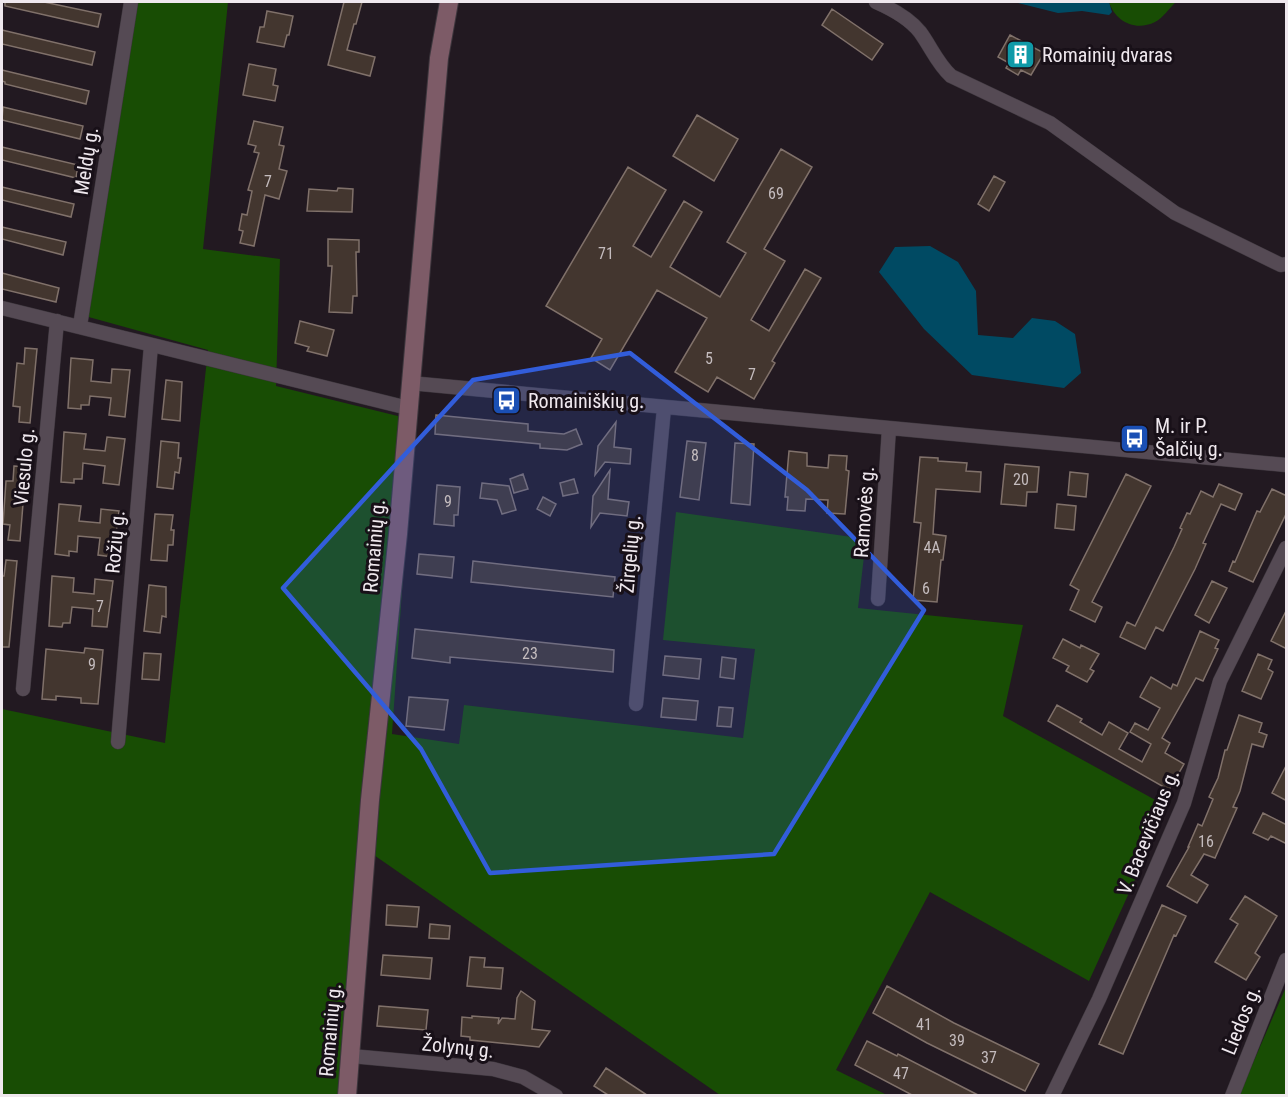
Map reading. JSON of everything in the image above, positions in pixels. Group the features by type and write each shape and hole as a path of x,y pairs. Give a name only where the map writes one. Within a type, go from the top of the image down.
{"main road":[{"name":"Romainių g.","path":"347,1095 370,800 398,534 439,58 449,2"}],"street":[{"name":"Meldų g.","path":"80,326 131,2"},
{"path":"876,2 906,18 919,31 941,67 951,76 1050,123 1175,213 1281,265 1287,264"},
{"path":"2,308 408,408"},
{"name":"Viesulo g.","path":"23,688 57,321"},
{"name":"Rožių g.","path":"118,742 151,345"},
{"path":"410,384 1287,465"},
{"name":"Žirgelių g.","path":"636,704 664,408"},
{"name":"Ramovės g.","path":"878,599 889,428"},
{"name":"V. Bacevičiaus g.","path":"1052,1095 1098,999 1184,803 1220,681 1287,548"},
{"name":"Liedos g.","path":"1232,1095 1287,960"},
{"name":"Žolynų g.","path":"351,1056 492,1069 523,1077 556,1095"}],"highlighted area":[{"path":"630,353 807,490 924,610 774,854 490,873 421,749 283,588 473,380"}],"green space":[{"path":"136,2 228,2 203,249 280,259 276,386 414,420 392,734 459,744 464,705 743,738 755,649 663,640 676,512 866,539 858,608 1023,625 1003,716 1168,807 1089,981 930,892 836,1070 887,1095 720,1095 371,853 347,1095 2,1096 2,709 165,743 208,350 85,316"},
{"path":"1109,2 1176,2 1155,22 1140,26 1121,19"},
{"path":"1286,987 1286,1095 1239,1095"}],"water":[{"path":"1014,2 1109,2 1112,12 1109,15 1082,11 1058,13"},
{"path":"930,246 958,262 976,291 978,335 1013,338 1032,318 1055,321 1075,334 1081,373 1064,388 972,375 924,329 879,272 895,247"}],"building":[{"path":"5,2 44,2 101,14 98,27 5,6"},
{"path":"344,2 362,2 347,50 375,57 370,76 328,65"},
{"path":"832,9 883,44 872,60 822,25"},
{"path":"267,11 293,16 284,47 257,42 260,27 264,27"},
{"path":"2,30 95,52 92,65 2,44"},
{"name":"Romainių dvaras","path":"1010,35 1044,53 1031,75 1021,70 1018,75 1006,68 1009,63 998,57"},
{"path":"249,64 276,69 273,85 278,86 275,101 243,95"},
{"path":"2,70 89,91 86,104 5,84 2,81"},
{"path":"3,107 83,126 80,139 2,120"},
{"path":"697,115 738,139 714,181 673,156"},
{"path":"254,121 283,127 279,145 284,146 279,169 287,171 279,199 265,195 254,246 240,243 243,231 239,230 242,214 247,215 252,191 248,190 259,153 254,152 256,146 248,144"},
{"path":"2,147 78,165 76,178 2,160"},
{"path":"781,149 812,167 764,249 785,261 751,320 769,331 805,269 821,278 772,361 775,363 754,399 717,377 708,392 675,372 707,318 657,290 610,370 591,358 602,339 546,306 628,167 666,190 633,246 651,257 684,201 702,212 670,267 720,297 746,253 727,242"},
{"path":"994,176 1005,182 989,211 978,204"},
{"path":"2,187 74,204 71,217 2,200"},
{"path":"338,188 353,189 352,212 307,211 309,189 337,191"},
{"path":"2,227 66,242 63,255 2,239"},
{"path":"328,239 359,240 359,252 356,252 357,296 353,296 352,313 329,312 332,266 328,266"},
{"path":"2,273 59,288 56,302 2,289"},
{"path":"300,321 334,330 327,356 307,351 309,347 295,343"},
{"path":"25,348 37,349 30,423 19,422 20,407 13,406 17,363 24,364"},
{"path":"71,358 93,360 91,381 111,383 112,369 130,370 125,417 109,415 111,398 90,396 89,405 81,405 81,409 68,408"},
{"path":"166,380 182,382 180,421 162,419"},
{"path":"436,415 528,424 528,431 564,434 576,429 582,444 567,450 540,448 540,444 435,434"},
{"path":"616,422 614,447 631,449 630,464 605,462 595,475 598,446"},
{"path":"64,432 86,434 84,449 105,451 107,437 125,439 119,485 103,483 105,466 83,463 82,479 74,479 74,483 61,482"},
{"path":"161,441 179,443 178,458 181,458 179,473 175,472 173,489 157,487"},
{"path":"687,441 706,443 699,500 680,497"},
{"path":"735,443 754,444 750,505 731,503"},
{"path":"789,451 807,453 807,466 828,468 829,455 847,456 846,470 849,471 845,514 827,513 828,500 806,499 805,511 787,510 788,497 785,497"},
{"path":"920,457 967,463 966,471 981,472 980,492 936,489 933,534 946,536 937,602 913,600 921,523 914,522"},
{"path":"1005,464 1039,467 1037,492 1027,492 1026,506 1001,504"},
{"path":"14,466 26,467 20,541 8,540 10,525 3,524 6,481 13,481"},
{"path":"610,470 608,499 629,502 627,516 600,513 591,527 593,496"},
{"path":"1070,472 1088,474 1086,497 1068,495"},
{"path":"523,474 528,489 514,493 510,479"},
{"path":"1126,474 1151,486 1092,602 1102,607 1095,622 1070,610 1079,590 1070,585"},
{"path":"574,479 578,493 563,496 560,483"},
{"path":"482,483 509,486 516,510 502,514 497,500 480,498"},
{"path":"1219,484 1242,494 1235,510 1221,504 1203,543 1206,544 1195,569 1163,631 1156,627 1145,649 1120,637 1127,622 1135,626 1174,547 1187,513 1190,514 1201,491 1213,497"},
{"path":"437,485 460,487 458,515 454,515 454,526 434,524"},
{"path":"1272,489 1287,496 1287,512 1253,582 1229,571 1257,511 1260,512"},
{"path":"543,497 556,504 550,516 537,509"},
{"path":"59,504 81,506 79,521 100,523 101,509 119,511 113,557 98,555 100,538 78,536 77,552 69,551 69,556 55,554"},
{"path":"1057,504 1076,506 1074,530 1055,528"},
{"path":"155,514 173,515 171,530 174,530 173,545 168,545 167,561 151,560"},
{"path":"419,554 454,557 452,578 417,574"},
{"path":"6,560 17,561 9,647 2,647 2,576 4,576"},
{"path":"473,561 615,577 613,597 471,582"},
{"path":"52,576 74,578 73,592 94,594 95,579 113,581 107,627 92,626 93,609 72,607 70,623 63,623 62,627 49,626"},
{"path":"1212,581 1227,588 1209,623 1195,615"},
{"path":"149,585 166,587 166,617 162,616 160,633 144,631"},
{"path":"1287,609 1287,649 1271,641"},
{"path":"415,629 614,650 613,672 450,657 450,663 412,658"},
{"path":"1200,631 1219,640 1215,648 1218,649 1203,681 1196,678 1162,738 1170,743 1165,753 1184,764 1169,790 1048,721 1057,705 1082,719 1080,722 1102,735 1109,722 1128,733 1119,749 1142,762 1151,744 1130,732 1135,723 1148,730 1160,708 1140,697 1151,677 1171,689 1173,684 1177,686"},
{"path":"1063,639 1099,654 1090,669 1094,671 1087,682 1066,671 1069,666 1053,658"},
{"path":"85,648 103,650 98,704 81,703 81,698 56,696 56,700 42,699 46,649 84,653"},
{"path":"144,653 161,654 159,680 142,679"},
{"path":"1258,654 1272,660 1268,669 1273,672 1261,699 1242,691"},
{"path":"665,656 701,659 699,679 663,675"},
{"path":"722,657 736,659 734,679 720,677"},
{"path":"409,697 448,700 444,730 406,726"},
{"path":"663,698 698,701 696,720 661,717"},
{"path":"719,707 733,708 731,727 717,726"},
{"path":"1239,715 1262,723 1259,732 1267,735 1263,747 1252,744 1240,791 1233,807 1237,808 1215,858 1204,854 1191,875 1208,885 1197,903 1167,886 1189,847 1198,824 1202,826 1213,799 1209,797 1218,778 1225,750 1227,750"},
{"path":"1287,764 1287,801 1272,793"},
{"path":"1263,813 1287,825 1287,844 1271,836 1268,840 1253,833"},
{"path":"1245,896 1277,916 1255,953 1260,957 1246,980 1215,962 1238,924 1230,919"},
{"path":"387,905 419,907 417,927 386,925"},
{"path":"1162,905 1186,916 1176,936 1174,935 1123,1054 1099,1044"},
{"path":"430,924 450,926 449,939 429,938"},
{"path":"383,955 432,958 430,979 381,975"},
{"path":"470,957 485,958 484,967 503,968 501,989 467,986"},
{"path":"887,986 954,1023 1039,1064 1025,1091 927,1043 873,1013"},
{"path":"521,991 535,1001 532,1029 550,1031 539,1047 470,1040 470,1037 461,1036 462,1017 499,1018 498,1024 502,1018 515,1019 517,998"},
{"path":"379,1006 428,1010 426,1030 377,1026"},
{"path":"867,1041 897,1056 898,1054 978,1095 912,1095 855,1065"},
{"path":"606,1068 647,1095 608,1095 594,1086"}],"place":[{"name":"Romainių dvaras","path":"1021,55"},
{"name":"Romainiškių g.","path":"507,401"},
{"name":"M. ir P. Šalčių g.","path":"1134,438"}]}
